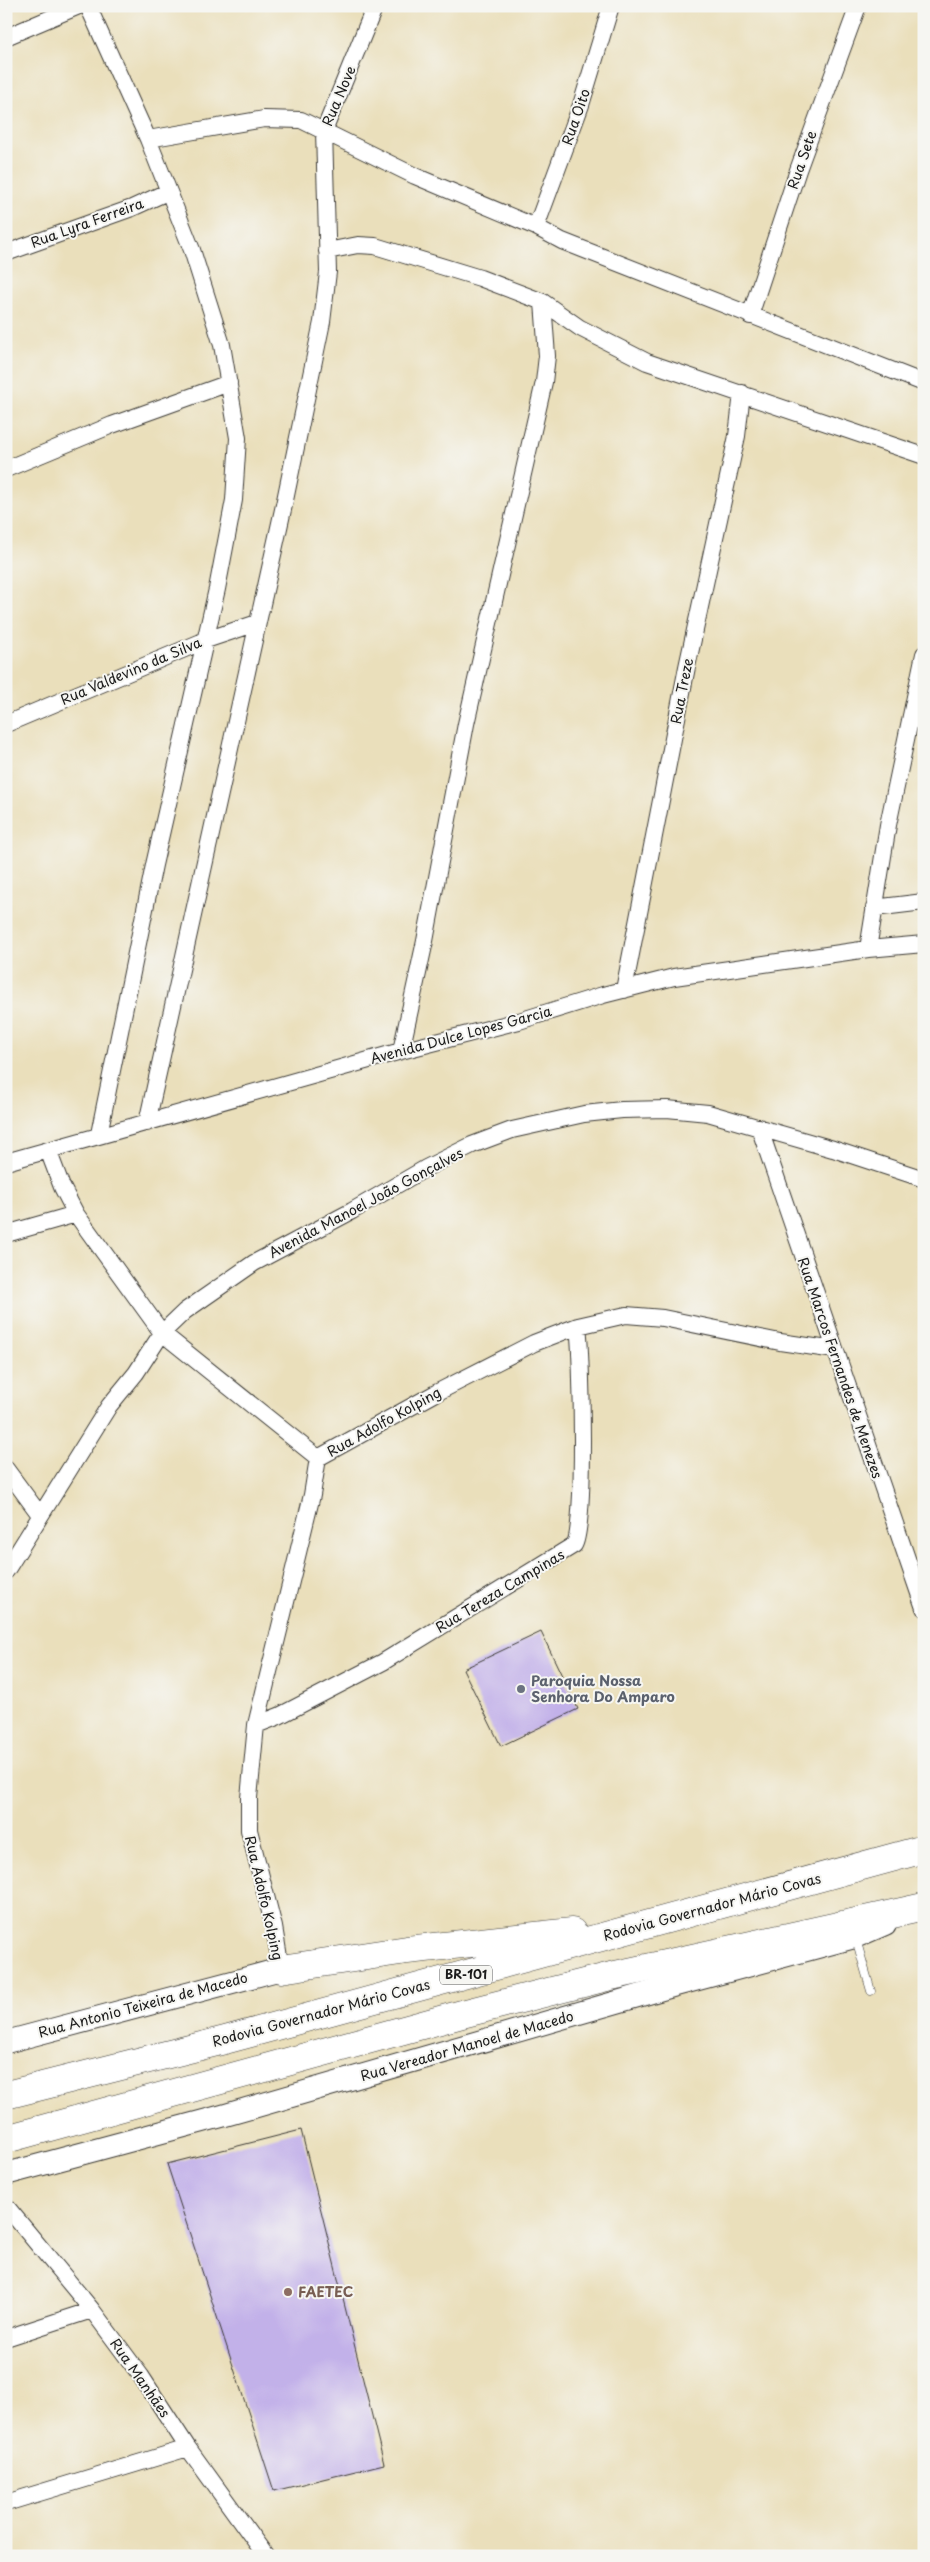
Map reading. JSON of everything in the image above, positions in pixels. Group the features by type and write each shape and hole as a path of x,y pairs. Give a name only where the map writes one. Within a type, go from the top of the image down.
{"highway":[{"name":"Rodovia Governador Mário Covas","path":"6,2095 225,2040 924,1849"},
{"path":"6,2139 481,2009 611,1976 924,1907"},
{"path":"281,1969 406,1950 643,1925"}],"street":[{"path":"6,37 79,6"},
{"path":"88,6 148,139 167,192 182,222 211,306 222,345 238,438 238,464 234,500 206,640 154,866 99,1134"},
{"name":"Rua Nove","path":"147,1123 322,322 328,272 324,131 375,6"},
{"name":"Rua Oito","path":"536,227 581,105 612,6"},
{"name":"Rua Sete","path":"750,316 798,170 858,6"},
{"path":"148,139 219,125 271,119 301,120 343,143 414,176 536,227 562,240 750,316 924,383"},
{"name":"Rua Lyra Ferreira","path":"6,253 132,208 167,192"},
{"path":"327,251 358,245 374,246 480,278 543,302 580,328 646,362 688,378 742,393 924,456"},
{"path":"401,1050 425,941 464,734 544,382 547,356 543,302"},
{"path":"6,469 112,425 229,383"},
{"name":"Rua Treze","path":"624,990 683,685 736,436 742,393"},
{"name":"Rua Valdevino da Silva","path":"6,724 206,640 257,623"},
{"path":"868,949 888,825 924,654"},
{"path":"874,908 924,902"},
{"name":"Avenida Dulce Lopes Garcia","path":"7,1158 48,1150 401,1050 519,1021 674,977 868,949 924,944"},
{"name":"Avenida Manoel João Gonçalves","path":"6,1571 109,1406 136,1373 162,1333 185,1311 254,1263 352,1211 426,1168 472,1145 512,1130 584,1114 622,1110 667,1109 708,1113 759,1127 924,1179"},
{"name":"Rua Marcos Fernandes de Menezes","path":"759,1127 924,1608"},
{"path":"48,1150 62,1187 76,1214 162,1333 318,1458"},
{"path":"6,1234 76,1214"},
{"name":"Rua Adolfo Kolping","path":"281,1969 274,1928 248,1830 256,1725 312,1495 318,1458 436,1393 534,1343 578,1326 626,1315 642,1315 835,1350"},
{"name":"Rua Tereza Campinas","path":"256,1725 279,1716 383,1662 574,1546 580,1534 581,1479 578,1326"},
{"path":"6,1469 40,1514"},
{"name":"Rua Vereador Manoel de Macedo","path":"6,2174 232,2114 685,1982 855,1937 924,1907"},
{"name":"Rua Antonio Teixeira de Macedo","path":"6,2042 281,1969"},
{"name":"Rua Manhães","path":"6,2206 92,2310 141,2376 188,2448 266,2556"},
{"path":"6,2338 92,2310"},
{"path":"6,2503 188,2448"}],"lane":[{"path":"855,1937 871,1991"}],"building":[{"name":"Paroquia Nossa Senhora Do Amparo","path":"541,1632 578,1709 501,1746 463,1669"},
{"path":"301,2130 384,2464 274,2491 167,2164"}],"place":[{"name":"Paroquia Nossa Senhora Do Amparo","path":"521,1689"},
{"name":"FAETEC","path":"288,2292"}]}
